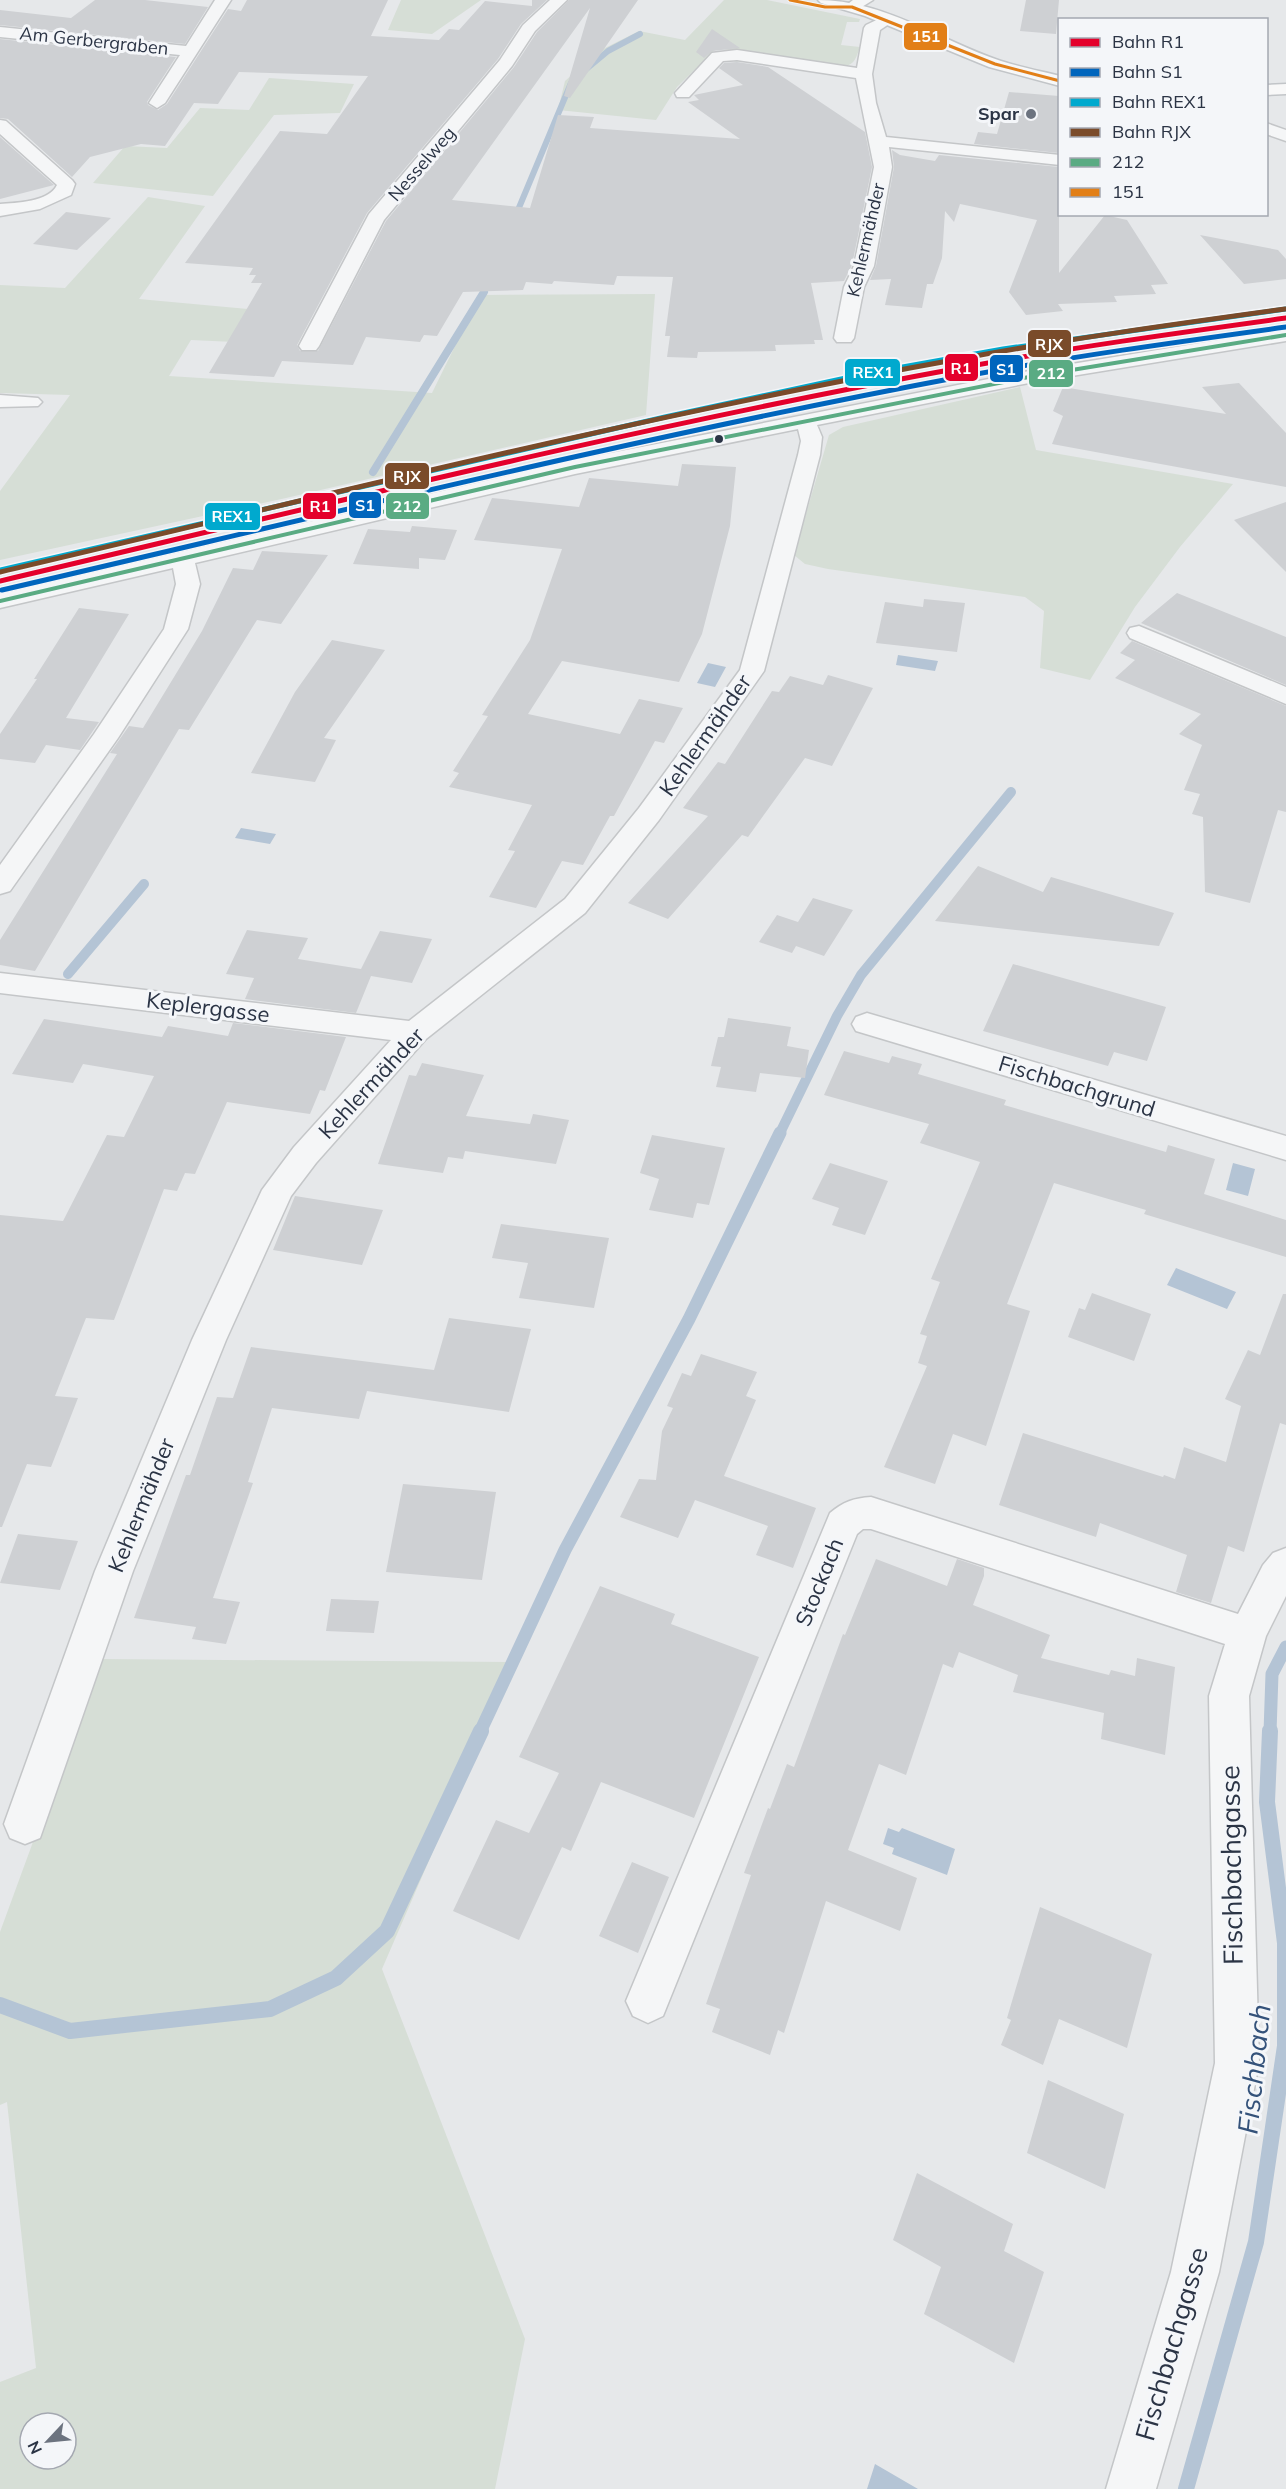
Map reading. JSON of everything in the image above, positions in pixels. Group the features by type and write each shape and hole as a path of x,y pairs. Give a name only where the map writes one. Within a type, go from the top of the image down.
{"main road":[{"path":"826,0 859,3 887,20 995,64 1058,81"},
{"path":"1268,90 1286,89"}],"street":[{"name":"Am Gerbergraben","path":"157,104 188,51 223,0"},
{"name":"Nesselweg","path":"309,346 376,218 506,63 529,28 559,0"},
{"name":"Kehlermähder","path":"844,338 854,287 864,266 883,167 879,141 868,103 864,74 872,28 887,20"},
{"name":"Am Gerbergraben","path":"0,32 188,51"},
{"path":"683,93 718,56 737,55 864,74"},
{"path":"0,125 66,184 65,191 55,199 25,207 0,210"},
{"path":"1268,129 1286,136"},
{"path":"879,141 1058,160"},
{"path":"0,601 575,467 1041,375 1286,335"},
{"path":"0,401 31,402"},
{"name":"Kehlermähder","path":"25,1824 114,1571 209,1340 278,1190 298,1162 415,1032 574,906 649,814 752,671 809,455 811,430 803,421"},
{"path":"0,885 111,729 177,629 188,584 182,558"},
{"path":"1139,633 1286,696"},
{"name":"Keplergasse","path":"0,983 415,1032"},
{"name":"Fischbachgrund","path":"867,1024 1286,1148"},
{"name":"Stockach","path":"648,2001 843,1524 855,1514 871,1513 1247,1634"},
{"name":"Fischbachgasse","path":"1131,2489 1195,2272 1237,2063 1229,1696 1247,1634 1276,1577 1286,1565"}],"shaded area":[{"path":"401,0 481,0 432,34 388,30"},
{"path":"724,0 767,0 860,19 859,22 847,22 841,45 860,47 857,56 851,64 838,67 717,48 677,87 656,120 558,110 565,81 599,51 639,31 685,40"},
{"path":"269,78 354,84 340,113 274,115 213,196 93,183 125,146 167,148 200,108 249,110"},
{"path":"148,197 205,206 139,299 312,315 297,345 191,340 169,376 432,393 480,295 655,294 646,415 286,498 0,560 0,491 70,395 0,393 0,285 65,288"},
{"path":"1020,387 1036,450 1233,484 1180,547 1135,607 1090,680 1040,668 1044,611 1025,597 828,569 805,564 794,555 829,435 843,427"},
{"path":"100,1659 515,1662 382,1969 525,2339 495,2489 0,2489 0,2382 36,2368 7,2102 0,2105 0,1932"}],"water":[{"path":"898,655 938,661 935,671 896,665"},
{"path":"708,663 726,667 715,687 697,683"},
{"path":"241,828 276,834 270,844 235,838"},
{"path":"1233,1163 1255,1169 1248,1196 1226,1190"},
{"path":"1176,1268 1236,1292 1227,1309 1167,1285"},
{"path":"888,1828 899,1832 902,1828 955,1849 947,1875 892,1854 894,1848 883,1844"},
{"path":"875,2464 918,2489 867,2489"}],"building":[{"path":"95,0 145,0 208,7 185,44 0,25 0,10 71,18"},
{"path":"247,0 388,0 371,36 439,40 449,29 459,30 485,1 532,6 532,0 547,0 521,24 498,59 367,213 297,345 300,351 318,351 386,221 514,67 537,32 569,0 638,0 570,98 564,96 590,8 452,200 530,208 558,115 594,117 590,128 740,139 688,102 699,100 694,95 743,85 719,68 724,63 737,62 768,67 865,132 872,167 852,265 844,281 811,283 823,340 814,340 815,344 775,345 776,351 698,352 697,358 667,357 670,336 665,336 673,277 617,276 614,285 554,281 552,284 526,282 523,290 463,292 437,336 424,335 420,342 366,337 353,365 282,361 274,377 209,373 262,283 251,283 256,275 249,275 253,268 185,263 280,131 327,134 368,76 239,72 218,104 194,103 165,146 141,144 90,157 72,177 8,119 0,118 0,39 176,57 147,102 148,105 158,110 167,104 228,9 241,11"},
{"path":"1026,0 1059,0 1056,34 1020,31"},
{"path":"712,29 740,48 712,51 704,58 696,52"},
{"name":"Spar","path":"1009,92 1058,96 1058,153 974,144 978,132 997,134"},
{"path":"0,137 54,185 0,199"},
{"path":"892,150 900,155 935,161 939,155 1058,167 1059,273 1104,216 1109,216 1127,220 1168,284 1151,285 1156,294 1114,296 1117,302 1058,304 1063,311 1026,315 1009,292 1037,220 960,204 954,222 945,211 942,258 933,284 927,284 922,308 885,305 891,279 870,280 876,266 894,167"},
{"path":"66,212 111,218 77,250 33,244"},
{"path":"1200,235 1278,250 1286,259 1286,279 1244,284"},
{"path":"1239,383 1286,433 1286,487 1052,444 1063,416 1053,411 1063,387 1226,414 1202,387"},
{"path":"682,464 736,467 730,526 702,634 679,682 562,661 528,714 620,734 639,699 683,708 664,743 655,741 614,816 610,816 583,865 562,861 536,908 489,897 515,851 508,850 532,805 449,787 459,773 453,771 488,716 482,715 530,640 562,549 474,540 492,498 579,507 589,478 678,486"},
{"path":"1286,502 1286,572 1234,520"},
{"path":"412,526 457,530 445,560 419,558 419,569 353,564 368,529 410,532"},
{"path":"262,551 328,555 281,624 257,620 189,730 179,729 35,971 0,965 0,940 117,754 110,753 129,726 143,728 202,631 233,568 253,570"},
{"path":"1177,593 1286,637 1286,685 1141,623"},
{"path":"924,599 965,603 957,652 876,643 885,602 923,607"},
{"path":"79,608 129,614 66,718 99,722 80,750 46,745 35,763 0,759 0,734 37,679 34,679"},
{"path":"332,640 385,650 324,738 336,740 315,782 251,773 295,692"},
{"path":"1132,641 1286,706 1286,812 1278,810 1250,903 1205,892 1203,817 1192,814 1200,794 1184,790 1202,745 1179,734 1201,714 1115,678 1135,660 1120,653"},
{"path":"828,675 873,688 832,766 805,758 748,837 742,835 668,919 628,903 708,816 683,808 718,762 725,764 772,691 779,692 790,676 823,685"},
{"path":"978,866 1043,892 1051,877 1174,913 1159,946 935,921"},
{"path":"813,898 853,910 824,956 796,946 792,953 759,942 777,915 798,922"},
{"path":"247,930 308,938 298,959 361,969 380,931 432,939 412,983 371,976 356,1013 245,999 254,978 226,974"},
{"path":"1013,964 1166,1007 1147,1061 1114,1052 1108,1066 983,1031"},
{"path":"728,1018 791,1027 787,1046 809,1050 805,1078 760,1073 756,1092 716,1087 721,1067 711,1066 718,1037 724,1037"},
{"path":"44,1019 162,1037 168,1026 228,1036 233,1023 346,1037 325,1091 320,1090 310,1114 227,1102 195,1174 185,1173 177,1191 164,1189 114,1320 86,1318 55,1396 78,1398 51,1467 27,1464 2,1527 0,1527 0,1215 63,1221 107,1135 124,1137 154,1076 83,1064 73,1083 12,1074"},
{"path":"844,1051 889,1063 892,1056 922,1064 918,1074 1006,1100 1004,1105 1166,1152 1168,1145 1215,1159 1204,1194 1286,1220 1286,1257 1144,1214 1146,1210 1054,1183 1007,1304 1030,1311 986,1446 953,1434 935,1484 884,1467 927,1366 918,1363 927,1336 920,1334 940,1282 931,1279 980,1162 920,1143 929,1124 824,1095"},
{"path":"422,1063 484,1075 466,1116 530,1124 533,1114 569,1120 556,1164 465,1151 463,1159 448,1157 443,1173 378,1164 409,1075 416,1076"},
{"path":"652,1135 725,1148 709,1205 697,1203 693,1218 649,1210 659,1179 640,1173"},
{"path":"830,1163 888,1181 865,1235 832,1225 839,1208 812,1199"},
{"path":"295,1196 383,1210 362,1265 273,1250"},
{"path":"501,1224 609,1238 594,1308 519,1298 528,1263 492,1258"},
{"path":"1092,1293 1151,1314 1134,1361 1068,1337 1079,1308 1085,1310"},
{"path":"1283,1294 1286,1294 1286,1425 1280,1423 1244,1552 1228,1546 1211,1603 1176,1592 1187,1555 1100,1523 1096,1537 999,1505 1023,1433 1175,1479 1184,1447 1226,1462 1241,1406 1225,1399 1248,1350 1260,1355"},
{"path":"449,1318 531,1329 509,1412 367,1391 359,1419 272,1408 248,1482 253,1483 213,1598 240,1602 226,1644 192,1639 196,1627 134,1618 186,1475 190,1475 217,1397 233,1398 251,1347 434,1370"},
{"path":"701,1354 757,1372 746,1396 756,1400 724,1476 816,1508 793,1568 756,1555 768,1526 695,1500 678,1538 620,1517 639,1479 656,1480 662,1431 673,1408 667,1406 682,1373 691,1376"},
{"path":"403,1484 496,1492 482,1580 386,1572"},
{"path":"18,1534 78,1541 60,1590 0,1583"},
{"path":"876,1559 947,1586 957,1559 984,1568 984,1576 973,1605 1050,1635 1041,1658 1109,1675 1111,1670 1135,1676 1137,1658 1175,1667 1165,1755 1101,1739 1104,1713 1013,1692 1018,1675 959,1652 953,1668 943,1664 906,1775 879,1764 848,1850 917,1878 900,1931 826,1901 784,2033 778,2030 770,2055 712,2032 720,2009 706,2004 751,1875 744,1873 768,1808 770,1809 787,1764 794,1767 843,1634 845,1635"},
{"path":"600,1586 675,1614 671,1624 759,1657 694,1818 601,1782 571,1851 562,1847 519,1940 453,1911 496,1820 529,1833 559,1773 519,1757"},
{"path":"331,1599 379,1601 374,1633 326,1631"},
{"path":"632,1862 669,1877 638,1953 599,1936"},
{"path":"1040,1907 1152,1954 1127,2048 1059,2019 1043,2065 1001,2045 1011,2020 1007,2018"},
{"path":"1048,2080 1124,2114 1105,2189 1027,2153"},
{"path":"917,2173 1013,2224 1004,2251 1044,2272 1014,2363 924,2314 941,2267 893,2240"}],"waterway":[{"path":"584,71 608,51 640,34"},
{"path":"513,222 571,83"},
{"path":"483,293 490,277"},
{"path":"373,472 484,292"},
{"path":"779,1135 837,1016 861,975 1011,792"},
{"path":"68,974 144,884"},
{"path":"480,1732 565,1550 689,1319 780,1133"},
{"name":"Fischbach","path":"1270,1732 1272,1674 1286,1647"},
{"path":"0,2005 70,2031 270,2009 336,1978 387,1931 481,1731"},
{"name":"Fischbach","path":"1186,2489 1256,2242 1285,2046 1285,1943 1267,1802 1270,1731"}],"rail line":[{"name":"RJX","path":"0,572 478,460 838,382 1122,332 1285,309"},
{"name":"REX1","path":"0,570 665,417 869,373 1003,349 1286,309"},
{"name":"R1","path":"0,581 479,469 839,391 1041,354 1286,318"},
{"name":"S1","path":"2,590 480,478 840,400 1041,363 1286,327"}],"transit line":[{"name":"151","path":"790,0 825,7 852,7 995,64 1058,80"},
{"name":"212","path":"0,601 575,467 1029,377 1286,335"}],"place":[{"name":"Spar","path":"1031,114"}]}
